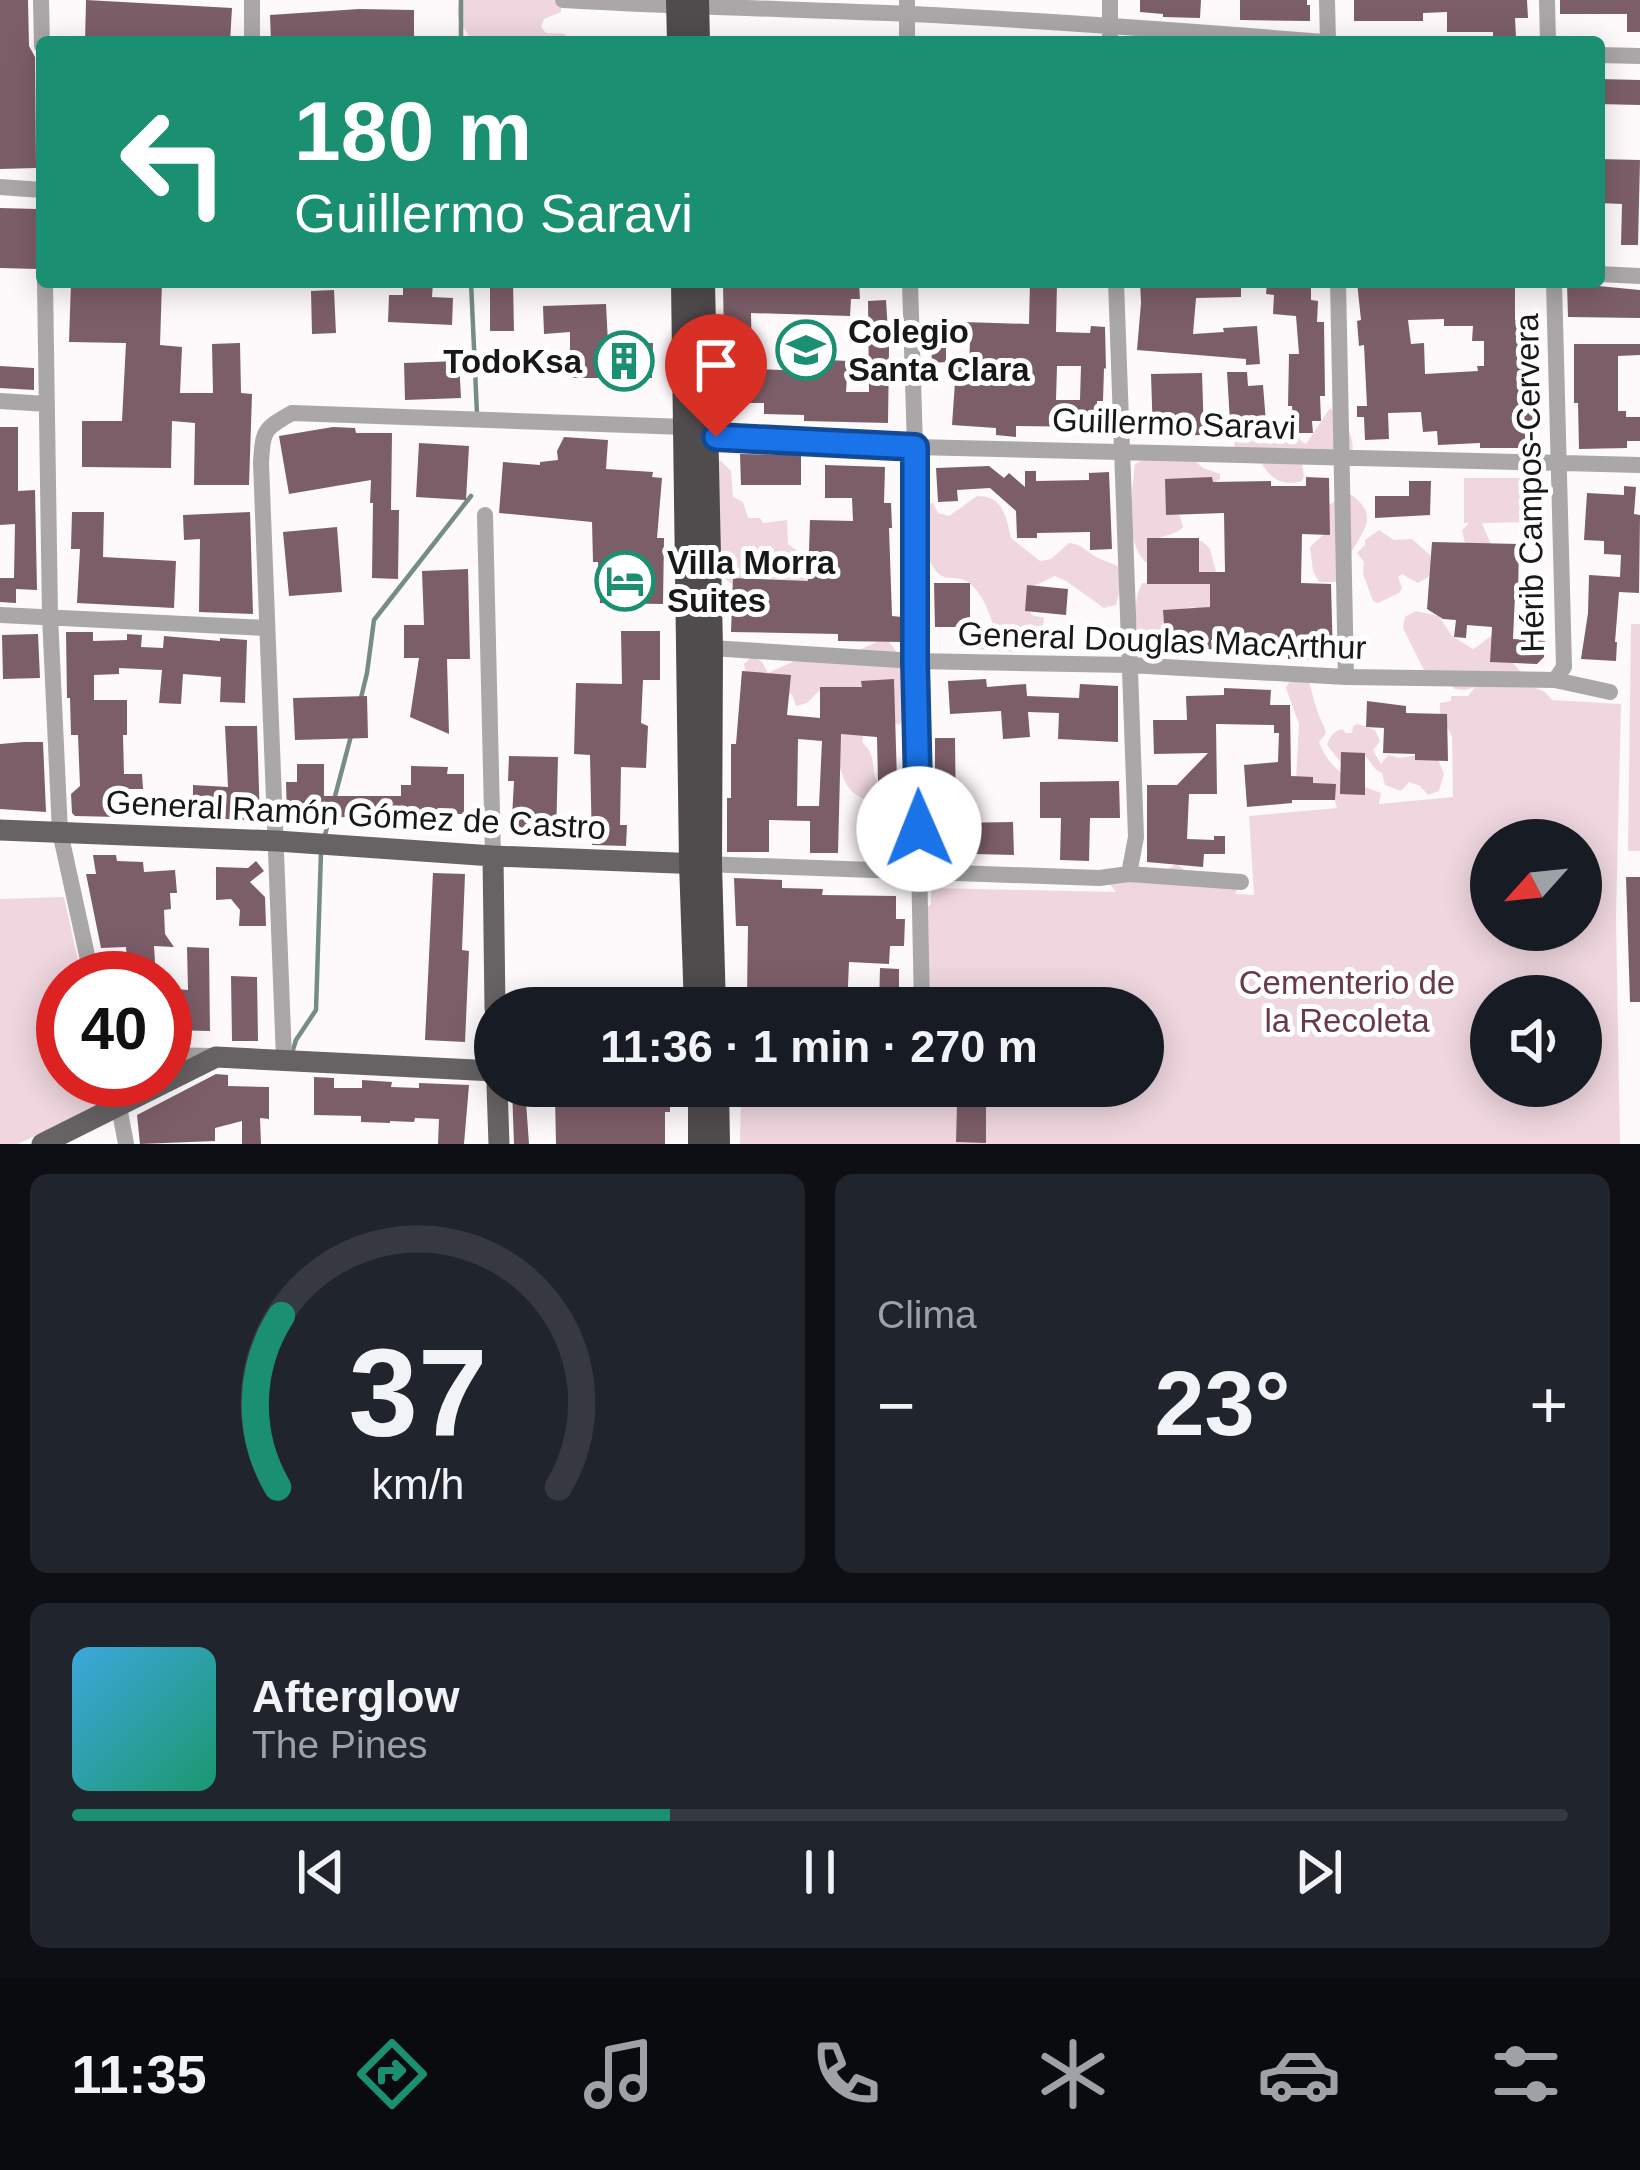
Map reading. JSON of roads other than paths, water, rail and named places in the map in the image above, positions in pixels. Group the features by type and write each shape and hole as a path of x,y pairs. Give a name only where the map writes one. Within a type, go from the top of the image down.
{"highway":[{"path":"681,36 689,4"},
{"path":"689,4 697,36"},
{"path":"683,288 711,648 698,987"},
{"path":"703,288 695,432 701,863 712,987"},
{"path":"700,1107 700,1144"},
{"path":"717,1107 718,1144"}],"main road":[{"name":"General Ramón Gómez de Castro","path":"0,830 701,863"},
{"path":"494,856 495,987"},
{"path":"192,1069 216,1057 474,1070"},
{"path":"42,1144 118,1107"},
{"path":"498,1107 499,1144"}],"street":[{"path":"41,0 42,36"},
{"path":"252,0 252,36"},
{"path":"563,0 907,7 1110,34 1164,36"},
{"path":"1110,0 1110,34"},
{"path":"1326,36 1328,0"},
{"path":"1547,0 1548,36"},
{"path":"1605,55 1640,56"},
{"path":"0,188 36,190"},
{"path":"1605,274 1640,276"},
{"path":"45,288 59,832 86,951"},
{"path":"910,288 922,987"},
{"path":"1116,288 1136,837 1129,874"},
{"path":"1338,288 1346,677"},
{"name":"Hérib Campos-Cervera","path":"1554,288 1564,668 1555,680"},
{"path":"0,401 47,404"},
{"name":"Guillermo Saravi","path":"267,628 263,434 292,413 915,447 1640,465"},
{"path":"485,514 494,856"},
{"path":"0,615 267,628 283,1028 278,1059"},
{"name":"General Douglas MacArthur","path":"711,648 915,661 1555,680 1610,692"},
{"path":"701,863 1099,878 1129,874 1241,882"},
{"path":"192,1056 216,1057"},
{"path":"120,1107 126,1144"}],"waterway":[{"path":"461,0 461,36"},
{"path":"471,288 477,414"},
{"path":"360,702 374,620 471,496"},
{"path":"334,800 351,736"},
{"path":"325,835 331,811"},
{"path":"291,1056 316,1010 321,852"}],"place":[{"name":"Colegio Santa Clara","path":"806,350"},
{"name":"TodoKsa","path":"624,361"},
{"name":"Villa Morra Suites","path":"625,581"}],"park label":[{"name":"Cementerio de la Recoleta","path":"1347,1001"}]}
